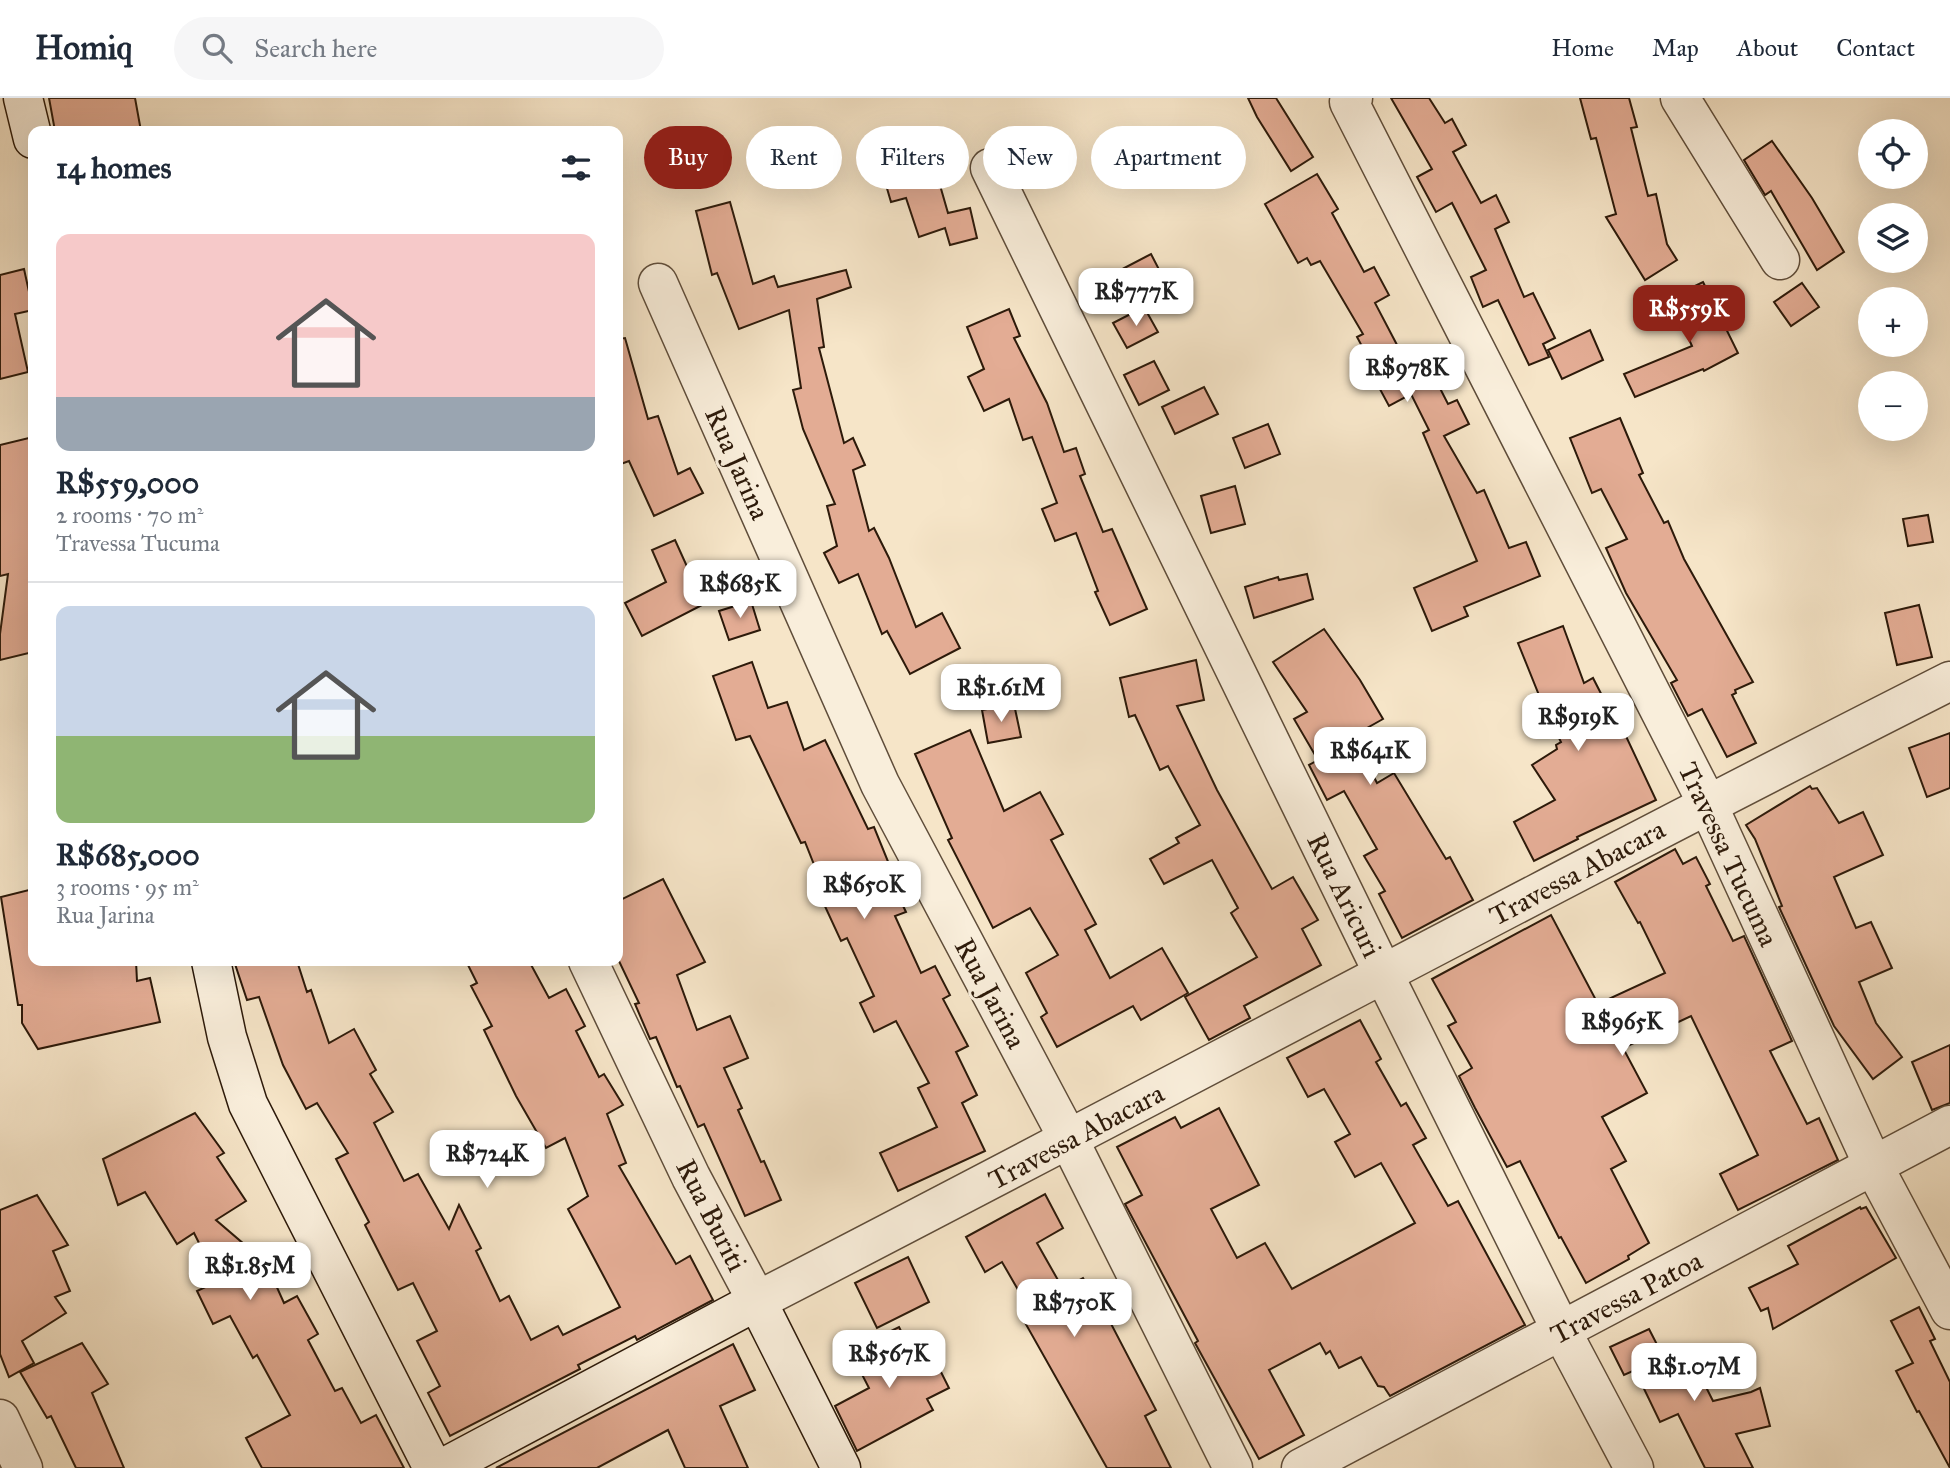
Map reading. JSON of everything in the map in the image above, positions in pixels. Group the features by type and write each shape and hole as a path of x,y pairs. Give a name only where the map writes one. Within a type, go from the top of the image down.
{"street":[{"path":"23,98 30,126"},
{"path":"1680,98 1780,260"},
{"name":"Travessa Tucuma","path":"1351,100 1707,803 1874,1167 1950,1310"},
{"name":"Rua Aricuri","path":"1000,189 1384,975 1562,1332 1634,1468"},
{"name":"Rua Jarina","path":"658,283 880,784 1069,1140 1233,1468"},
{"name":"Travessa Abacara","path":"443,1468 1707,803 1950,681"},
{"path":"212,966 228,1037 248,1104 433,1468"},
{"name":"Rua Buriti","path":"590,966 691,1177 841,1468"},
{"name":"Travessa Patoa","path":"1301,1468 1950,1125"},
{"path":"0,1419 23,1468"}],"building":[{"path":"49,98 135,98 140,126 54,126"},
{"path":"1248,98 1276,98 1313,157 1291,171"},
{"path":"1391,98 1429,98 1445,123 1452,119 1466,145 1453,152 1481,203 1496,195 1509,222 1495,229 1524,297 1533,293 1555,338 1543,344 1549,357 1529,365 1498,300 1483,307 1471,277 1486,270 1452,203 1436,212 1417,177 1432,169"},
{"path":"1580,98 1629,98 1637,127 1631,128 1648,196 1656,194 1667,244 1677,260 1645,280 1606,217 1616,214 1596,138 1591,139"},
{"path":"1772,141 1812,198 1844,252 1817,270 1771,191 1765,195 1744,160"},
{"path":"1317,174 1338,209 1332,213 1364,272 1374,267 1389,295 1375,303 1406,362 1422,353 1448,404 1457,400 1469,424 1444,436 1477,493 1484,490 1509,548 1526,542 1540,576 1464,607 1468,616 1432,631 1414,588 1477,561 1423,433 1429,430 1411,394 1389,406 1374,378 1378,376 1357,337 1363,334 1320,261 1311,265 1307,258 1298,263 1265,204"},
{"path":"887,189 941,189 948,213 970,208 977,238 950,245 945,228 919,237 906,198 891,202"},
{"path":"730,202 753,284 774,276 778,287 846,270 851,287 817,299 824,347 819,348 844,443 853,438 865,465 853,470 869,531 874,528 889,558 916,627 942,613 960,648 910,674 887,631 882,634 858,574 839,583 824,553 837,546 827,506 835,504 803,429 793,390 801,388 789,310 739,329 717,273 712,275 696,211"},
{"path":"1151,254 1167,285 1125,306 1109,276"},
{"path":"24,269 28,287 28,311 15,314 28,372 0,379 0,275"},
{"path":"1703,282 1738,353 1704,371 1703,369 1635,397 1624,374 1692,346 1687,335 1691,333 1674,296"},
{"path":"1802,283 1819,307 1791,326 1774,302"},
{"path":"1144,307 1158,332 1127,348 1113,323"},
{"path":"1009,309 1020,336 1014,338 1047,403 1064,452 1076,448 1085,474 1080,476 1103,532 1112,529 1147,609 1110,625 1095,592 1098,591 1076,533 1055,541 1042,509 1057,503 1032,437 1023,440 1009,399 984,411 968,377 984,369 967,327"},
{"path":"1590,330 1603,360 1562,379 1548,350"},
{"path":"623,338 648,419 658,416 678,474 690,468 703,493 654,516 629,461 623,463"},
{"path":"1154,361 1169,390 1139,405 1124,375"},
{"path":"1204,387 1218,414 1175,434 1162,407"},
{"path":"1620,418 1643,473 1639,475 1664,523 1668,521 1684,559 1753,682 1735,690 1736,693 1732,695 1756,743 1727,757 1702,709 1688,716 1671,683 1677,680 1626,593 1606,548 1627,539 1601,489 1592,493 1570,438"},
{"path":"1268,424 1280,454 1245,468 1233,438"},
{"path":"28,438 28,653 0,660 0,634 8,574 0,576 0,445"},
{"path":"1235,486 1245,524 1211,533 1201,496"},
{"path":"1928,515 1933,542 1908,546 1903,519"},
{"path":"675,540 704,604 642,636 625,603 666,582 652,550"},
{"path":"1307,574 1313,599 1254,618 1245,587 1278,577 1279,580"},
{"path":"751,601 760,630 729,640 719,611"},
{"path":"1919,605 1932,657 1897,665 1885,613"},
{"path":"1563,626 1584,683 1593,678 1613,717 1616,715 1656,800 1577,837 1578,839 1534,861 1514,822 1555,800 1532,765 1557,749 1556,745 1561,742 1518,643"},
{"path":"1324,629 1360,680 1383,719 1353,736 1377,783 1394,773 1446,859 1450,857 1473,900 1402,938 1379,894 1385,891 1364,856 1377,849 1344,791 1327,800 1309,765 1318,760 1294,719 1307,712 1273,662"},
{"path":"1196,660 1204,700 1177,706 1217,790 1272,889 1293,877 1318,920 1302,929 1321,965 1244,1006 1250,1018 1209,1040 1185,997 1257,957 1231,913 1238,908 1212,860 1164,884 1150,859 1179,843 1176,838 1200,825 1168,766 1160,770 1135,715 1129,717 1120,678"},
{"path":"752,662 768,708 787,702 804,750 825,740 868,829 874,827 889,864 884,866 906,912 895,916 921,973 935,966 950,995 943,999 968,1046 956,1052 977,1095 962,1103 985,1151 898,1191 880,1153 937,1127 918,1088 929,1083 896,1021 874,1032 860,1003 874,996 847,938 841,941 823,902 828,900 805,842 801,843 750,736 736,740 713,676"},
{"path":"1014,704 1021,737 988,743 982,710"},
{"path":"970,730 1004,811 1040,792 1063,834 1051,840 1096,924 1085,930 1110,978 1162,948 1188,993 1141,1020 1133,1006 1057,1047 1041,1017 1047,1013 1026,973 1058,955 1030,908 993,928 948,840 952,838 915,754"},
{"path":"1950,733 1950,788 1927,797 1909,748"},
{"path":"1810,786 1812,789 1817,788 1839,823 1863,812 1883,855 1834,877 1856,928 1871,922 1892,968 1859,982 1876,1023 1902,1057 1873,1079 1834,1026 1779,907 1782,906 1755,839 1746,825"},
{"path":"1675,849 1683,864 1696,857 1710,884 1706,886 1733,941 1744,936 1792,1041 1770,1051 1807,1124 1819,1118 1838,1160 1738,1210 1720,1174 1758,1155 1691,1016 1623,1048 1647,1093 1602,1117 1626,1161 1611,1169 1649,1243 1628,1256 1629,1259 1586,1283 1561,1237 1559,1238 1520,1161 1507,1167 1475,1108 1459,1076 1472,1068 1448,1026 1456,1022 1432,979 1551,915 1598,1004 1665,973 1640,922 1638,923 1615,882"},
{"path":"663,879 705,962 677,975 697,1030 730,1016 748,1058 724,1068 742,1108 738,1110 781,1200 745,1216 704,1124 698,1127 680,1086 677,1087 656,1037 650,1039 635,1004 639,1003 621,966 623,899"},
{"path":"28,890 28,966 136,966 137,981 150,978 160,1022 38,1049 22,1023 22,1005 18,1005 1,897"},
{"path":"236,966 299,966 307,992 311,990 329,1043 354,1029 376,1070 370,1074 393,1112 374,1123 404,1181 418,1174 449,1229 459,1205 481,1248 476,1251 500,1301 509,1296 531,1340 558,1326 563,1335 620,1307 568,1209 588,1196 565,1138 546,1148 516,1096 484,1030 492,1026 471,986 477,983 468,966 532,966 549,998 566,989 585,1026 576,1031 599,1077 604,1074 623,1105 607,1114 626,1163 619,1166 676,1264 690,1256 713,1300 637,1340 635,1336 578,1365 580,1369 450,1436 428,1393 440,1386 417,1341 437,1331 413,1283 398,1290 365,1225 369,1222 336,1159 348,1153 317,1103 306,1109 283,1065 259,997 247,1000"},
{"path":"1360,1020 1381,1059 1376,1062 1401,1106 1406,1103 1426,1138 1413,1145 1448,1206 1458,1201 1525,1325 1390,1396 1384,1387 1378,1386 1361,1357 1339,1368 1330,1351 1326,1354 1320,1343 1269,1370 1304,1435 1259,1459 1195,1343 1198,1341 1125,1204 1142,1195 1117,1147 1175,1117 1181,1128 1219,1108 1259,1185 1211,1209 1237,1258 1265,1243 1292,1289 1415,1223 1381,1163 1355,1177 1335,1142 1350,1134 1324,1089 1308,1097 1287,1058"},
{"path":"1950,1045 1950,1103 1932,1110 1912,1062"},
{"path":"195,1113 224,1153 217,1157 246,1201 216,1220 266,1263 284,1303 297,1296 318,1334 308,1340 335,1391 342,1388 361,1423 376,1415 404,1468 262,1468 246,1438 290,1415 257,1355 253,1358 230,1316 213,1324 197,1291 218,1281 194,1233 177,1244 145,1192 118,1205 103,1159"},
{"path":"1045,1194 1063,1228 1037,1243 1063,1289 1083,1278 1105,1317 1107,1316 1156,1410 1145,1416 1171,1468 1107,1468 1019,1312 1028,1307 1002,1262 985,1272 966,1237"},
{"path":"37,1195 68,1245 53,1251 70,1291 55,1297 66,1313 22,1341 34,1363 9,1377 0,1354 0,1210"},
{"path":"1860,1207 1866,1207 1896,1258 1773,1329 1768,1308 1761,1311 1749,1288 1798,1264 1788,1246"},
{"path":"908,1257 929,1302 877,1328 855,1283"},
{"path":"1919,1307 1935,1339 1930,1341 1950,1382 1950,1468 1896,1371 1913,1363 1891,1321"},
{"path":"899,1327 920,1370 936,1362 949,1388 927,1399 933,1410 857,1451 835,1406 869,1388 850,1351"},
{"path":"1649,1329 1669,1368 1691,1357 1713,1401 1760,1388 1770,1426 1736,1434 1753,1468 1705,1468 1678,1414 1660,1422 1635,1370 1624,1375 1610,1347"},
{"path":"82,1343 108,1384 92,1393 124,1468 76,1468 51,1416 47,1418 20,1372"},
{"path":"733,1344 755,1390 720,1406 748,1468 685,1468 668,1430 597,1468 496,1468"}]}
